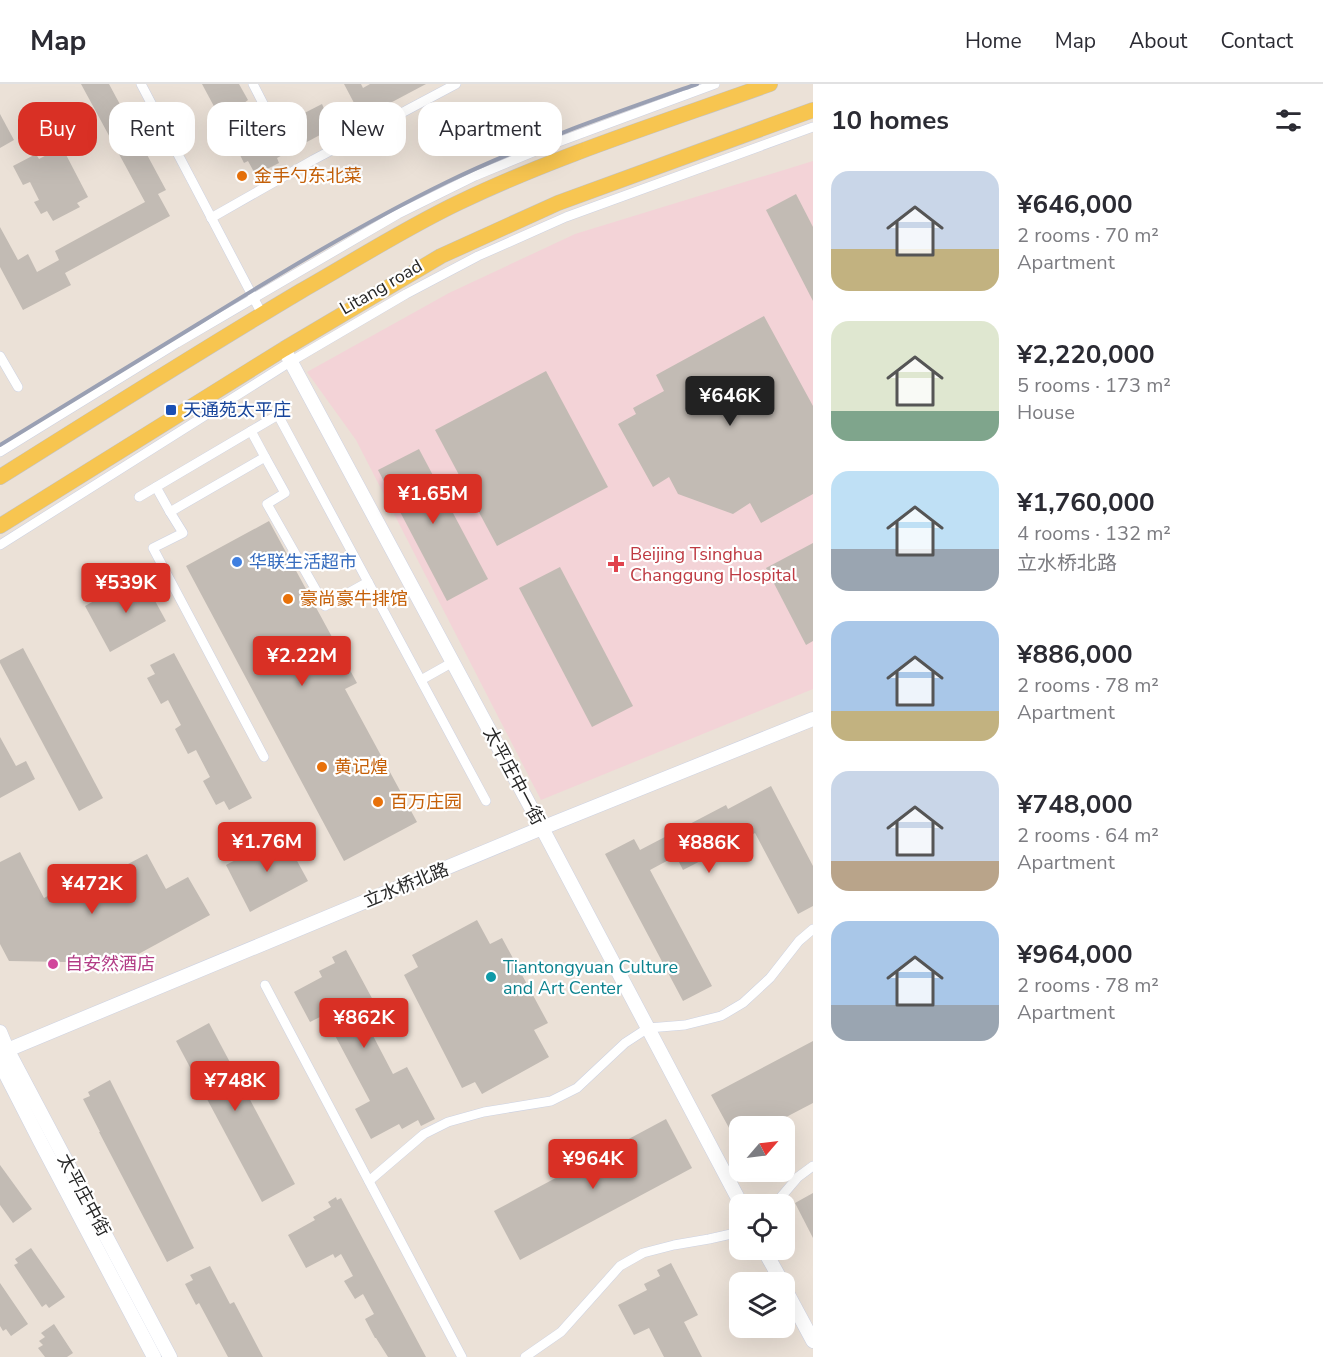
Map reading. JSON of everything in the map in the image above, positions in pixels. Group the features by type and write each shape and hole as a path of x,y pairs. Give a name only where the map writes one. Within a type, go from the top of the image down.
{"main road":[{"name":"Litang road","path":"0,477 262,314 403,232 460,202 579,153 770,84"},
{"name":"Litang road","path":"0,526 287,356 411,273 441,256 558,203 813,111"}],"street":[{"path":"141,84 262,314"},
{"path":"253,84 262,102"},
{"path":"211,218 313,160 456,84"},
{"path":"0,452 111,383 398,214 476,176 560,141 715,84"},
{"name":"Litang road","path":"0,545 287,356 478,256 566,218 813,127"},
{"path":"0,356 18,387"},
{"name":"太平庄中一街","path":"287,356 542,828 736,1194"},
{"path":"139,497 278,415 486,801"},
{"path":"251,431 285,494 267,504 325,606 368,582"},
{"path":"170,512 265,457"},
{"path":"156,487 183,533 153,548 264,757"},
{"path":"421,680 453,662"},
{"name":"立水桥北路","path":"4,1051 542,828 813,719"},
{"path":"369,1181 424,1134 448,1122 484,1112 551,1101 577,1088 625,1043 648,1028 685,1025 721,1016 743,1003 770,978 799,941 813,929"},
{"path":"266,985 462,1357"},
{"name":"太平庄中街","path":"0,1032 4,1051 170,1357"},
{"name":"太平庄中街","path":"0,1063 154,1357"},
{"path":"784,1194 798,1177 813,1166"},
{"path":"525,1357 561,1332 620,1266 643,1253 729,1234"},
{"path":"795,1307 813,1341"}],"shaded area":[{"name":"Beijing Tsinghua Changgung Hospital","path":"813,161 813,689 541,800 356,440 307,372 449,293 575,234"}],"building":[{"path":"81,84 109,84 119,102 109,102 109,136 97,114 97,102 91,102"},
{"path":"202,84 239,84 248,100 245,102 212,102"},
{"path":"344,84 361,84 363,88 370,84 426,84 392,102 354,102"},
{"path":"319,106 319,136 307,142 307,112"},
{"path":"0,114 14,140 0,148"},
{"path":"32,156 37,156 39,159 45,156 67,156 88,197 77,203 80,207 53,221 47,211 41,214 34,202 39,200 30,182 23,185 13,166"},
{"path":"120,156 148,156 166,190 158,194 170,216 65,273 71,285 23,310 0,267 0,227 18,260 28,254 37,272 59,260 55,251 145,202"},
{"path":"240,156 281,156 277,158 279,163 263,171 261,168 254,172 248,161 244,163"},
{"path":"796,194 813,227 813,301 766,210"},
{"path":"764,316 813,406 813,494 761,523 750,503 733,514 678,494 669,477 653,487 618,424 636,414 633,408 664,391 656,375"},
{"path":"546,371 608,487 497,546 435,430"},
{"path":"419,449 488,579 447,601 378,470"},
{"path":"269,521 357,683 345,689 417,822 344,861 186,566"},
{"path":"813,543 813,641 806,645 766,568"},
{"path":"560,567 633,706 592,727 519,588"},
{"path":"141,575 166,621 110,652 85,606"},
{"path":"23,648 103,798 79,811 0,663 0,660"},
{"path":"174,653 252,798 229,810 224,801 216,805 203,781 210,777 196,750 188,754 175,729 181,725 168,700 161,704 147,678 155,674 150,665"},
{"path":"0,737 16,766 26,761 35,779 0,798"},
{"path":"771,786 813,866 813,906 798,914 755,833 683,870 676,856 650,870 712,986 683,1001 605,854 634,839 640,850 726,805 728,809"},
{"path":"283,835 308,881 250,912 226,865"},
{"path":"20,852 44,898 77,881 90,884 147,854 166,889 188,877 210,915 122,963 9,961 0,944 0,862"},
{"path":"477,920 490,944 502,938 548,1023 534,1030 549,1057 482,1094 475,1082 462,1088 404,975 418,967 412,955"},
{"path":"346,950 374,1002 359,1009 393,1074 407,1067 435,1119 421,1126 418,1120 402,1129 399,1124 371,1139 355,1109 370,1101 324,1015 310,1022 294,992 322,977 319,971 335,963 332,957"},
{"path":"209,1023 295,1184 262,1202 176,1041"},
{"path":"813,1041 813,1103 788,1116 729,1116 729,1128 711,1095"},
{"path":"110,1080 194,1248 167,1262 83,1099 90,1096 88,1092"},
{"path":"666,1119 692,1168 520,1260 494,1211"},
{"path":"0,1165 32,1209 13,1223 0,1205"},
{"path":"813,1193 813,1238 795,1203"},
{"path":"336,1197 337,1200 341,1198 426,1357 388,1357 365,1319 374,1314 363,1294 355,1299 344,1281 353,1276 341,1254 335,1258 333,1254 306,1268 288,1235 315,1220 313,1217 331,1207 328,1202"},
{"path":"31,1248 65,1297 49,1308 46,1304 42,1307 14,1265 18,1263 15,1259"},
{"path":"671,1263 698,1315 684,1322 702,1357 664,1357 649,1328 634,1335 618,1305 647,1290 644,1284 660,1276 657,1270"},
{"path":"210,1266 230,1304 234,1302 263,1357 228,1357 199,1303 196,1305 185,1284 193,1280 190,1275"},
{"path":"0,1283 28,1324 11,1336 6,1329 3,1331 0,1326"},
{"path":"54,1324 73,1353 67,1357 45,1357 38,1348 43,1345 39,1341 45,1337 41,1333"}],"railway":[{"path":"0,445 290,268 415,198 539,142 697,84"}],"place":[{"name":"金手勺东北菜","path":"242,176"},
{"name":"天通苑太平庄","path":"171,410"},
{"name":"华联生活超市","path":"237,562"},
{"name":"Beijing Tsinghua Changgung Hospital","path":"616,564"},
{"name":"豪尚豪牛排馆","path":"288,599"},
{"name":"黄记煌","path":"322,767"},
{"name":"百万庄园","path":"378,802"},
{"name":"自安然酒店","path":"53,964"},
{"name":"Tiantongyuan Culture and Art Center","path":"491,977"}]}
